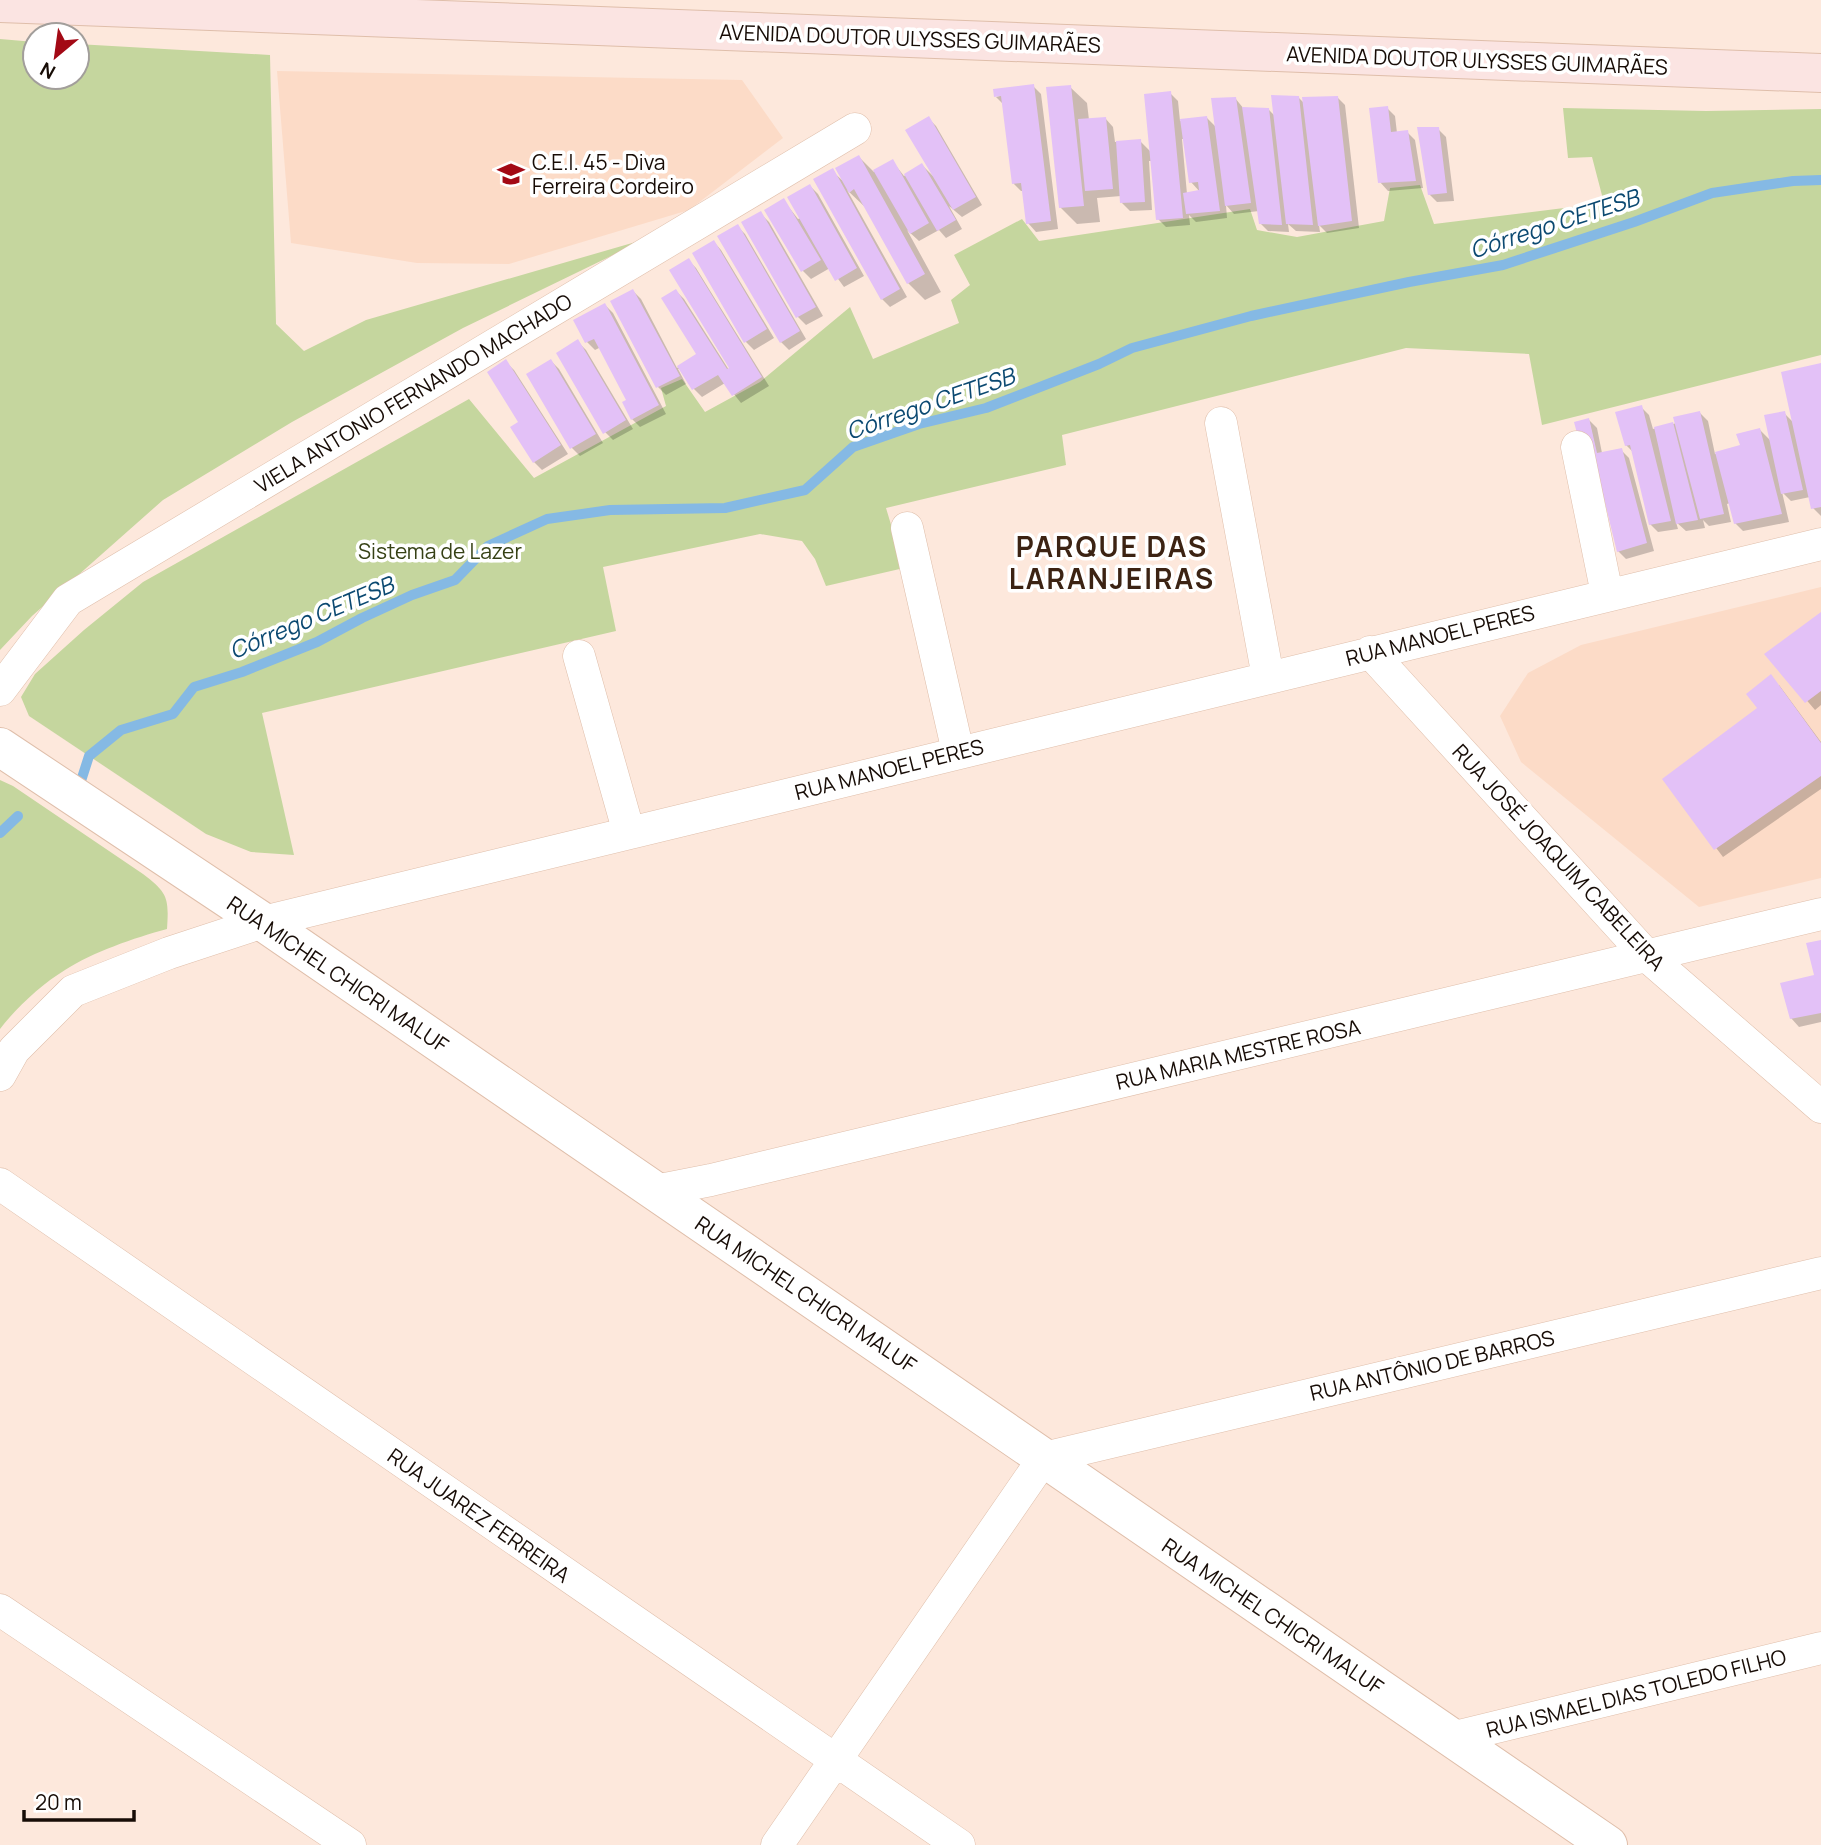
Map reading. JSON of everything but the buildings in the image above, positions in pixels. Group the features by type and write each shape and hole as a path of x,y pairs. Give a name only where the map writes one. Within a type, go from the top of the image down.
{"main road":[{"name":"AVENIDA DOUTOR ULYSSES GUIMARÃES","path":"0,3 1821,73"}],"street":[{"name":"VIELA ANTONIO FERNANDO MACHADO","path":"0,690 68,600 855,129"},
{"path":"1221,423 1268,677"},
{"path":"1577,447 1607,594"},
{"path":"907,528 958,752"},
{"name":"RUA MANOEL PERES","path":"0,1075 14,1049 73,991 169,953 263,922 1821,544"},
{"name":"RUA JOSÉ JOAQUIM CABELEIRA","path":"1370,652 1647,956 1821,1107"},
{"path":"579,656 629,833"},
{"name":"RUA MICHEL CHICRI MALUF","path":"0,747 263,922 1608,1845"},
{"name":"RUA MARIA MESTRE ROSA","path":"655,1191 1821,915"},
{"name":"RUA JUAREZ FERREIRA","path":"4,1196 960,1845"},
{"name":"RUA ANTÔNIO DE BARROS","path":"1044,1458 1821,1273"},
{"path":"777,1845 1044,1458"},
{"path":"0,1610 350,1845"},
{"name":"RUA ISMAEL DIAS TOLEDO FILHO","path":"1451,1738 1821,1648"}],"shaded area":[{"name":"C.E.I. 45 - Diva Ferreira Cordeiro","path":"277,71 742,80 783,138 689,210 509,264 417,263 291,243"},
{"path":"1821,587 1821,878 1699,907 1521,762 1500,716 1528,673 1581,645"}],"green space":[{"path":"0,39 21,41 21,91 91,91 91,45 270,55 276,324 304,351 366,320 646,239 463,328 292,422 163,500 32,616 0,650"},
{"name":"Sistema de Lazer","path":"1563,108 1706,111 1821,109 1821,355 1542,425 1529,354 1406,348 1062,435 1066,465 886,508 904,568 826,586 815,559 802,541 760,534 603,567 616,631 262,713 294,855 251,852 206,834 29,716 21,697 35,674 143,582 469,399 534,478 666,406 661,388 682,379 705,412 760,382 850,307 873,359 959,323 951,300 970,285 954,255 1022,219 1039,241 1250,209 1257,230 1297,237 1384,221 1390,188 1420,185 1434,224 1604,203 1592,157 1568,158"},
{"path":"0,780 13,786 143,874 158,886 165,897 168,910 167,929 114,946 65,970 30,997 0,1029"}],"waterway":[{"name":"Córrego CETESB","path":"81,781 89,756 121,730 173,714 194,687 242,672 317,642 412,595 455,580 488,546 547,519 610,510 725,508 805,490 853,447 919,424 986,408 1099,364 1132,348 1251,316 1503,265 1712,193 1793,181 1821,180"},
{"name":"Córrego CETESB","path":"0,833 18,816"}],"place":[{"name":"C.E.I. 45 - Diva Ferreira Cordeiro","path":"511,174"}],"district":[{"name":"PARQUE DAS LARANJEIRAS","path":"1112,562"}]}
